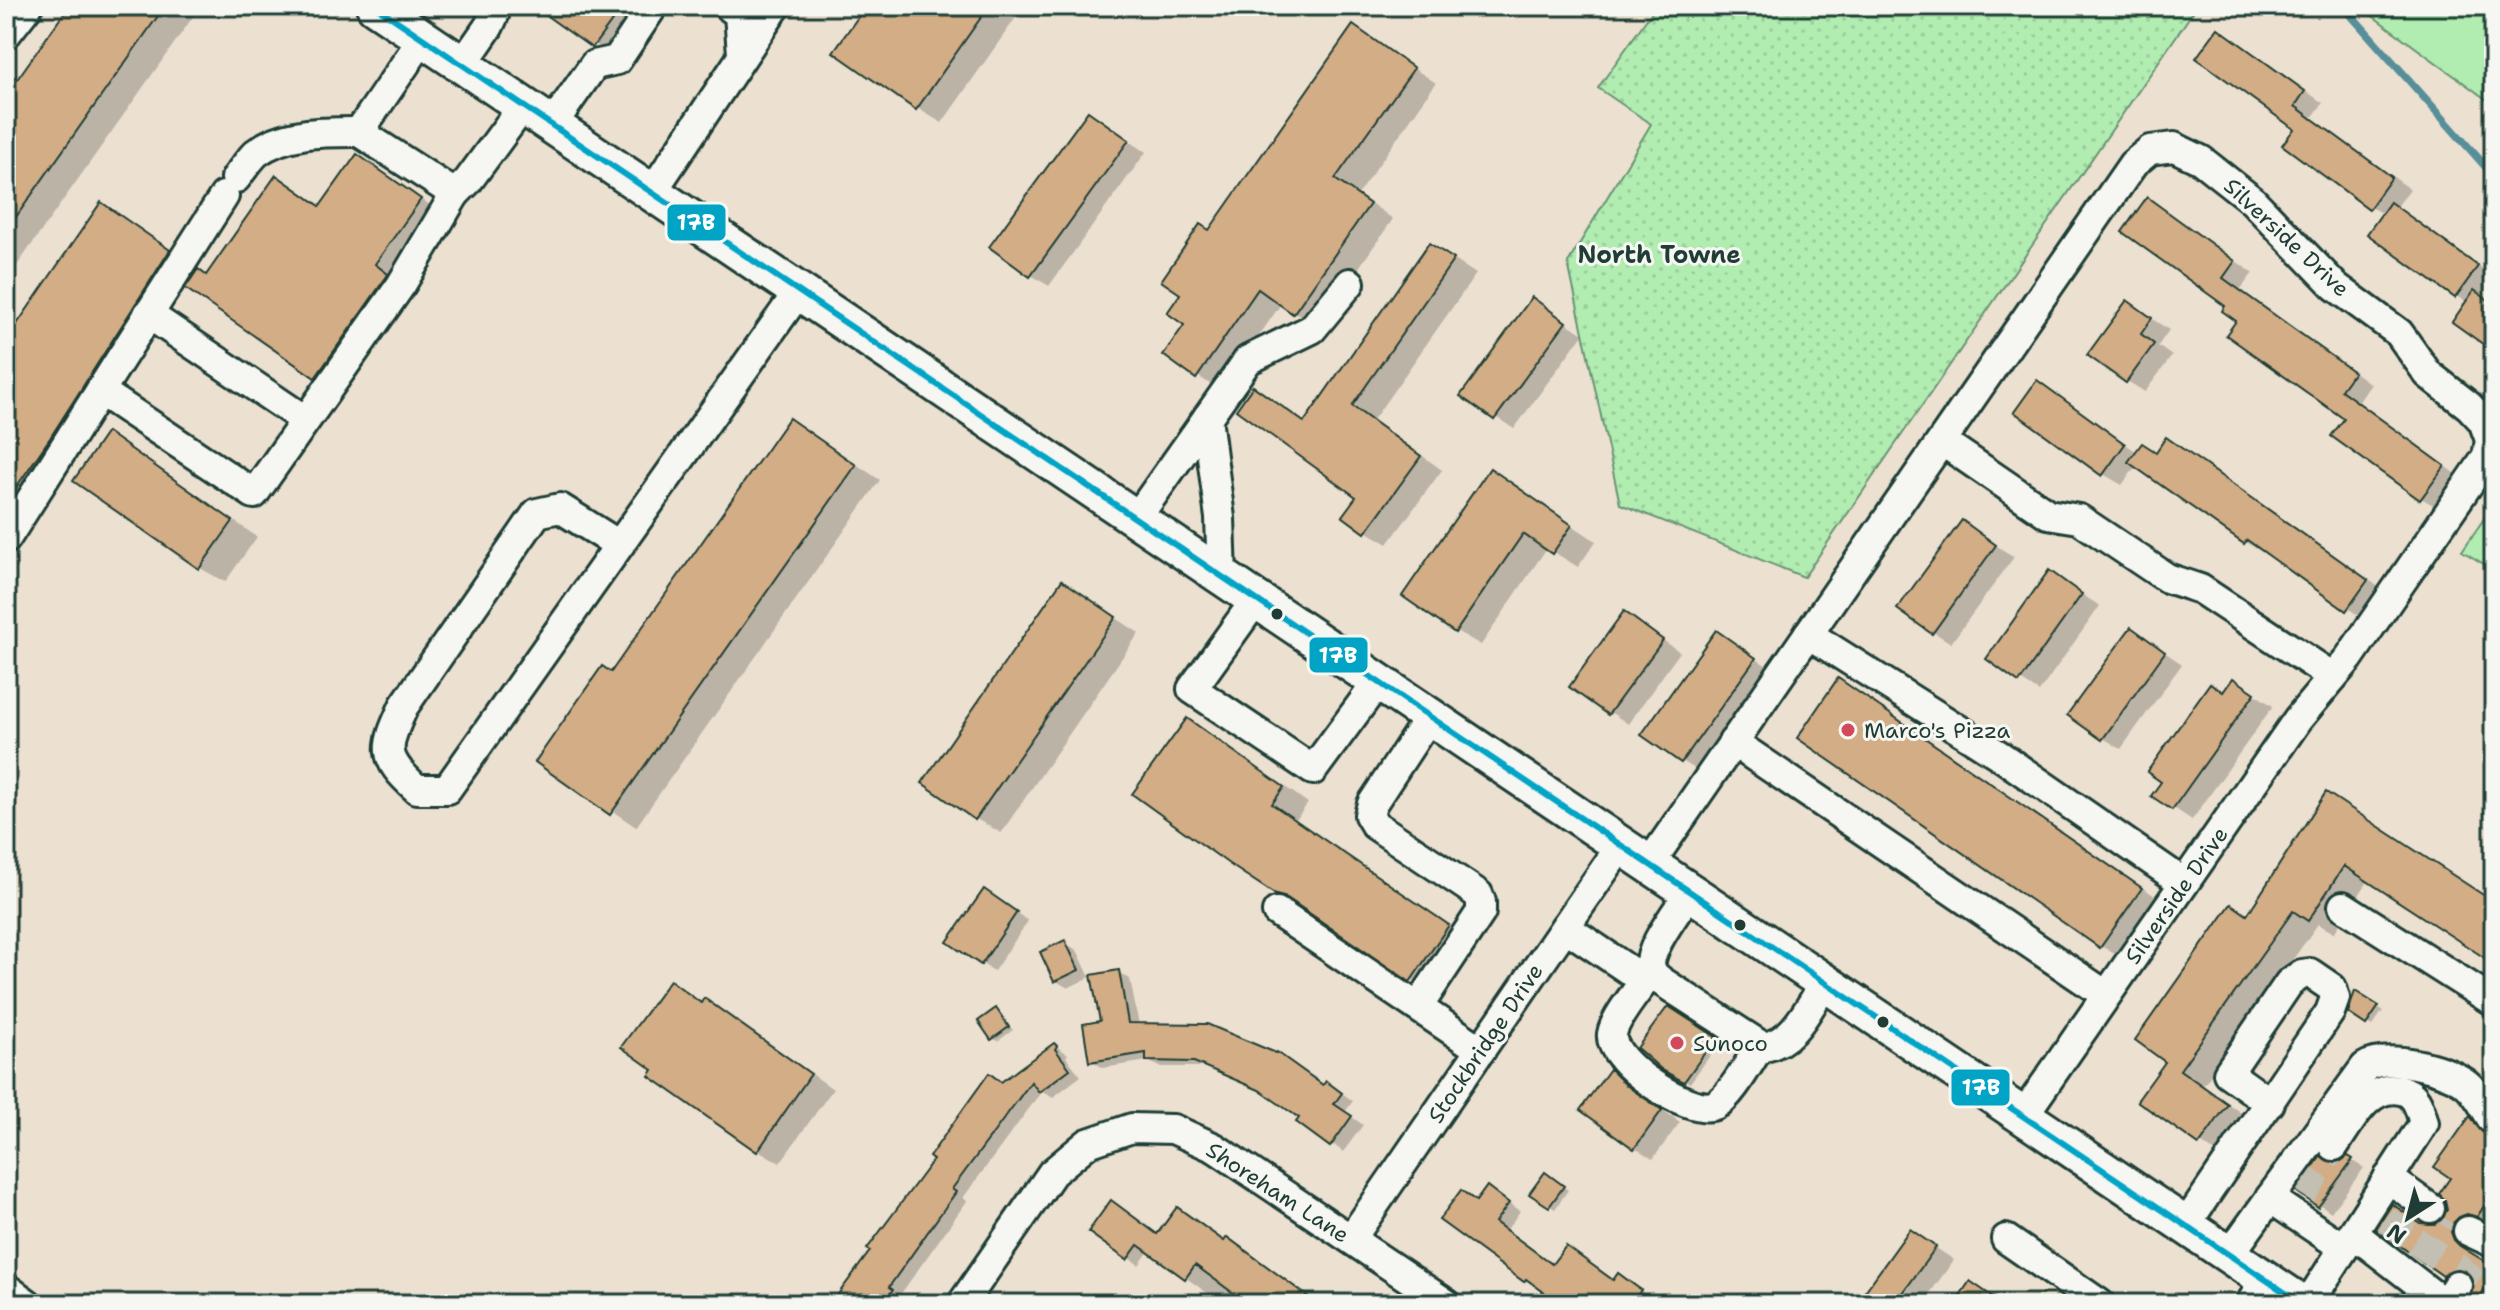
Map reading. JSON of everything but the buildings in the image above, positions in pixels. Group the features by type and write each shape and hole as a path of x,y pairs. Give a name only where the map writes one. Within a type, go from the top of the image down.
{"main road":[{"path":"375,6 2229,1255 2258,1292 2302,1304"}],"street":[{"path":"462,65 489,26 494,15 489,6"},
{"path":"100,391 254,494 401,285 455,194 594,65 617,60 653,6"},
{"path":"728,6 739,14 742,54"},
{"path":"652,192 776,6"},
{"path":"359,132 423,38"},
{"path":"6,539 230,187 255,154 293,137 319,132 359,132 455,194"},
{"name":"Silverside Drive","path":"1634,856 1733,742 2133,164 2150,150 2174,147 2201,160 2253,201 2335,286 2399,333 2428,374 2483,421 2490,440 2487,457 2349,658 2298,719 2023,1116"},
{"path":"1135,520 1248,360 1312,329 1350,283"},
{"path":"619,545 560,508 537,513 404,706 388,741 394,769 417,789 447,789 799,291"},
{"path":"148,314 305,420"},
{"path":"1207,418 1220,518 1222,578"},
{"path":"1943,442 2048,514 2079,519 2167,578 2200,589 2333,677"},
{"path":"1255,601 1192,689 1313,770 1377,683"},
{"path":"1808,634 1999,755 2184,883"},
{"path":"1418,1007 1481,912 1478,894 1375,825 1369,815 1372,804 1429,717"},
{"path":"1733,742 2106,995"},
{"name":"Stockbridge Drive","path":"1351,1239 1565,927 1634,856"},
{"path":"1689,893 1653,949 1648,976 1619,1019 1612,1034 1614,1049 1626,1064 1682,1102 1701,1108 1717,1104 1729,1093 1760,1046"},
{"path":"2343,906 2494,1002"},
{"path":"1277,912 1481,1050"},
{"path":"1565,927 1661,981 1760,1046 1777,1045 1788,1037 1825,983"},
{"path":"2229,1255 2287,1202 2365,1067 2374,1062 2408,1062 2481,1082 2492,1108"},
{"path":"2308,1304 2424,1123 2419,1103 2406,1090 2389,1088 2375,1093 2334,1146"},
{"path":"2185,1226 2270,1103"},
{"name":"Shoreham Lane","path":"962,1304 1052,1173 1088,1143 1132,1128 1173,1129 1215,1148 1447,1304"},
{"path":"2388,1178 2417,1206"},
{"path":"2287,1202 2348,1241 2384,1247 2414,1268 2445,1304 2457,1285"},
{"path":"2006,1239 2100,1304"},
{"path":"6,1288 28,1304"}],"green space":[{"path":"1656,6 2197,6 1804,577 1620,504 1568,263 1651,124 1598,88"},
{"path":"2359,6 2494,6 2494,105"},
{"path":"2494,504 2494,570 2462,551"}],"waterway":[{"path":"2343,6 2494,176"}],"tunnel":[{"path":"2302,1195 2334,1146"},
{"path":"2389,1239 2406,1213"},
{"path":"2419,1260 2446,1219"},
{"path":"2457,1285 2479,1257"}],"transit line":[{"name":"17B","path":"375,6 2302,1304"}],"place":[{"name":"Marco's Pizza","path":"1848,730"},
{"name":"Sunoco","path":"1677,1043"}],"district":[{"name":"North Towne","path":"1659,255"}]}
